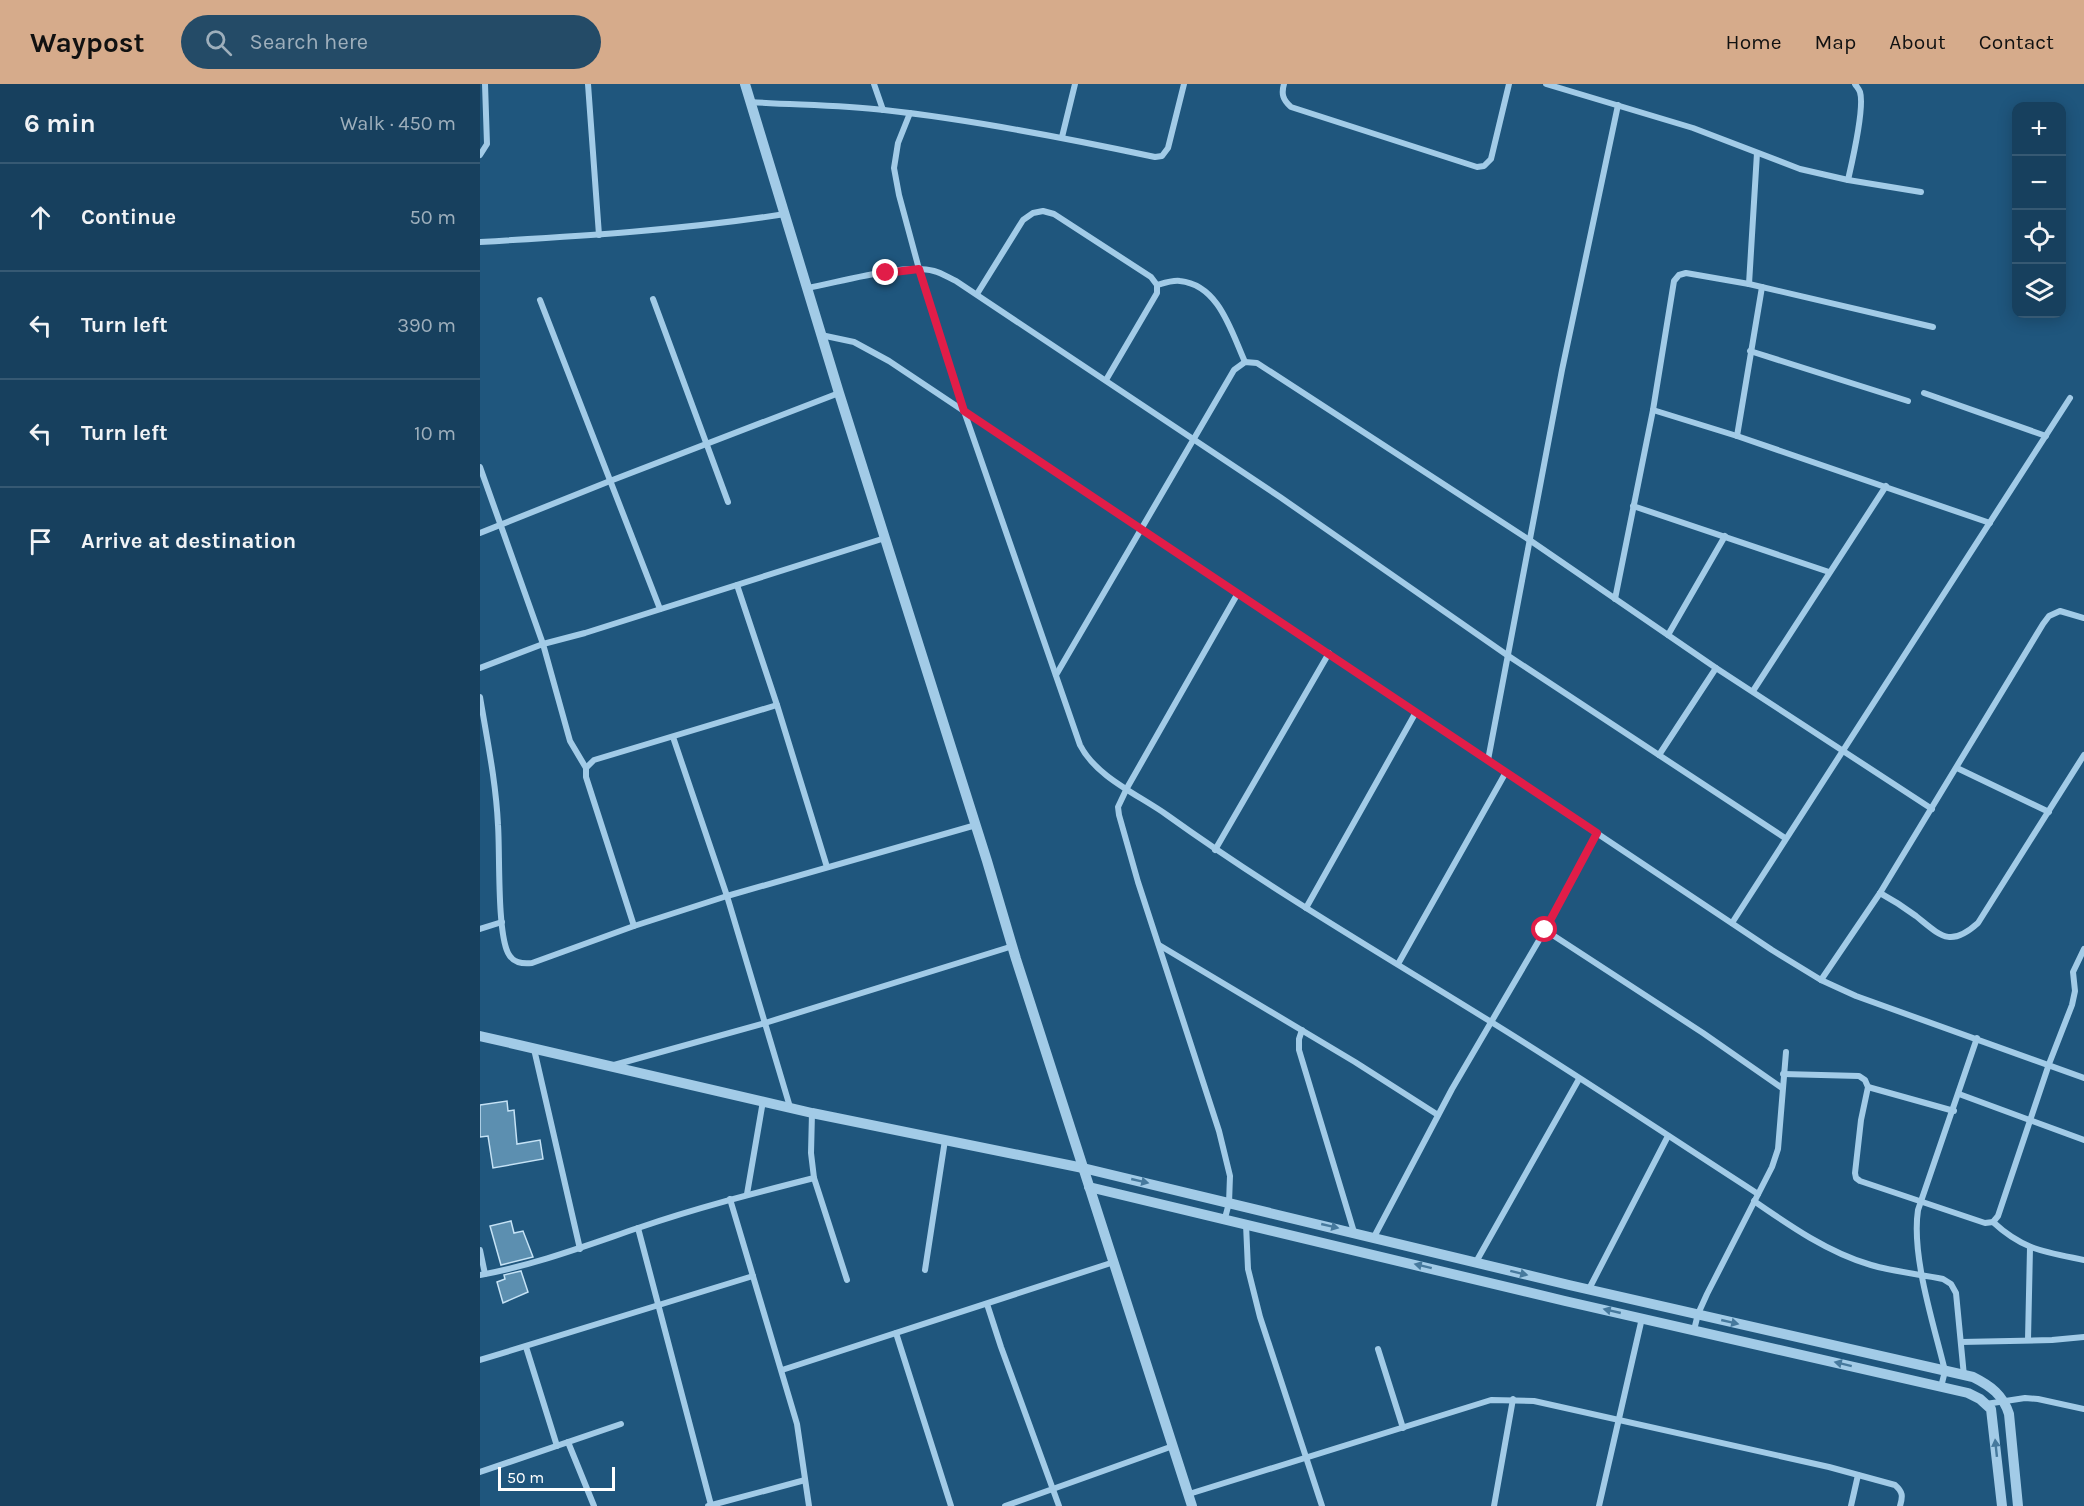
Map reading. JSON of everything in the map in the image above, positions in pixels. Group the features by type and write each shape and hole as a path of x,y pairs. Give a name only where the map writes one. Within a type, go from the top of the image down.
{"street":[{"path":"480,155 486,144 485,84"},
{"path":"588,84 599,235"},
{"path":"745,84 839,393 1192,1506"},
{"path":"874,84 883,110"},
{"path":"1062,137 1075,84"},
{"path":"751,102 910,113 1062,137 1155,157 1162,156 1168,148 1184,84"},
{"path":"1284,84 1281,92 1284,101 1291,107 1477,167 1484,166 1491,159 1509,84"},
{"path":"1546,84 1694,128 1800,169 1848,180 1921,192"},
{"path":"1848,180 1857,140 1862,100 1860,90 1855,84"},
{"path":"1488,760 1562,369 1618,105"},
{"path":"910,113 898,143 894,168 898,195 964,411 1085,756 1096,768 1215,850 1491,1022 1668,1136 1756,1198 1781,1220 1844,1256 1873,1266 1943,1279 1951,1284 1956,1293 1964,1376"},
{"path":"1749,284 1757,153"},
{"path":"977,294 1023,220 1033,213 1043,211 1066,221 1090,239 1151,277 1157,285 1157,293 1106,380"},
{"path":"480,242 599,235 730,222 784,213"},
{"path":"807,288 919,269 935,271 977,294 1280,497 1507,655 1785,838"},
{"path":"1615,599 1653,410 1674,281 1679,275 1686,273 1749,284 1933,327"},
{"path":"1157,285 1178,280 1197,285 1211,295 1224,315 1245,362"},
{"path":"1737,436 1762,287"},
{"path":"653,299 728,502"},
{"path":"540,300 660,609"},
{"path":"821,335 854,342 889,361 1821,980 1856,996 2084,1078"},
{"path":"1750,351 1908,401"},
{"path":"1056,675 1234,370 1245,362 1257,363 1531,541 1716,668 1932,809"},
{"path":"480,533 839,393"},
{"path":"1924,393 2046,436"},
{"path":"1732,923 2070,398"},
{"path":"1653,410 1737,436 1990,523"},
{"path":"480,467 543,644 570,741 586,768 586,777 634,926"},
{"path":"1753,692 1886,486"},
{"path":"1633,506 1829,572"},
{"path":"1668,635 1725,536"},
{"path":"480,668 543,644 585,633 886,538"},
{"path":"737,585 827,867"},
{"path":"1226,1218 1230,1176 1220,1131 1138,882 1118,807 1238,593"},
{"path":"1821,980 1880,893 2049,616 2060,610 2084,618"},
{"path":"1215,850 1329,654"},
{"path":"1659,755 1716,668"},
{"path":"480,697 496,802 502,922 509,955 516,962 523,964 532,963 634,926 727,896 976,825"},
{"path":"586,768 594,760 777,705"},
{"path":"1306,908 1416,712"},
{"path":"673,737 727,896 790,1107"},
{"path":"1880,893 1905,907 1940,935 1953,938 1966,934 1978,923 2084,755"},
{"path":"1957,768 2049,812"},
{"path":"1398,964 1506,772"},
{"path":"1374,1237 1438,1115 1545,930 1597,833"},
{"path":"480,929 502,922"},
{"path":"1545,930 1703,1032 1782,1088"},
{"path":"1159,945 1302,1030 1438,1115"},
{"path":"609,1066 765,1023 1013,946"},
{"path":"1993,1222 1998,1216 2049,1064 2073,1005 2075,992 2073,972 2084,949"},
{"path":"1302,1030 1299,1050 1354,1232"},
{"path":"480,1036 812,1113 1083,1168 1589,1289 1973,1377 1989,1385 2005,1401 2009,1414 2018,1506"},
{"path":"1941,1387 1945,1371 1922,1274 1916,1226 1977,1038"},
{"path":"534,1048 580,1249"},
{"path":"1694,1330 1698,1314 1772,1167 1778,1149 1786,1052"},
{"path":"1783,1074 1859,1076 1865,1080 1868,1087 1861,1120 1856,1178 1860,1181 1985,1222 1993,1222 2015,1241 2030,1248 2084,1260"},
{"path":"1476,1262 1579,1079"},
{"path":"1868,1087 1954,1111"},
{"path":"1959,1094 2084,1140"},
{"path":"747,1194 764,1101"},
{"path":"812,1113 811,1153 814,1178 847,1280"},
{"path":"1589,1289 1668,1136"},
{"path":"925,1270 945,1139"},
{"path":"480,1250 482,1275 580,1249 638,1228 747,1194 814,1178"},
{"path":"1089,1187 1968,1393 1986,1404 1993,1418 2002,1506"},
{"path":"730,1199 797,1424 808,1506"},
{"path":"1246,1224 1248,1269 1260,1317 1322,1506"},
{"path":"638,1228 709,1505 805,1480"},
{"path":"2028,1340 2030,1248"},
{"path":"782,1370 1114,1262"},
{"path":"480,1360 753,1276"},
{"path":"987,1304 1059,1506"},
{"path":"1599,1506 1642,1318"},
{"path":"896,1333 951,1506"},
{"path":"1961,1342 2084,1337"},
{"path":"526,1347 557,1446"},
{"path":"1378,1349 1403,1428"},
{"path":"1986,1404 2025,1398 2084,1409"},
{"path":"1189,1494 1491,1400 1513,1399 1534,1401 1895,1485 1901,1491 1900,1506"},
{"path":"1494,1506 1513,1399"},
{"path":"480,1472 621,1424"},
{"path":"568,1442 594,1506"},
{"path":"1005,1506 1173,1446"},
{"path":"1851,1506 1858,1475"}],"building":[{"path":"507,1101 508,1111 514,1110 517,1144 540,1140 543,1159 493,1168 488,1136 480,1137 480,1105"},
{"path":"511,1221 514,1233 523,1231 533,1257 501,1265 490,1226"},
{"path":"521,1271 528,1292 503,1303 497,1282 505,1279 504,1275"}],"route":[{"path":"886,273 919,269 964,411 1597,833 1545,930"}]}
